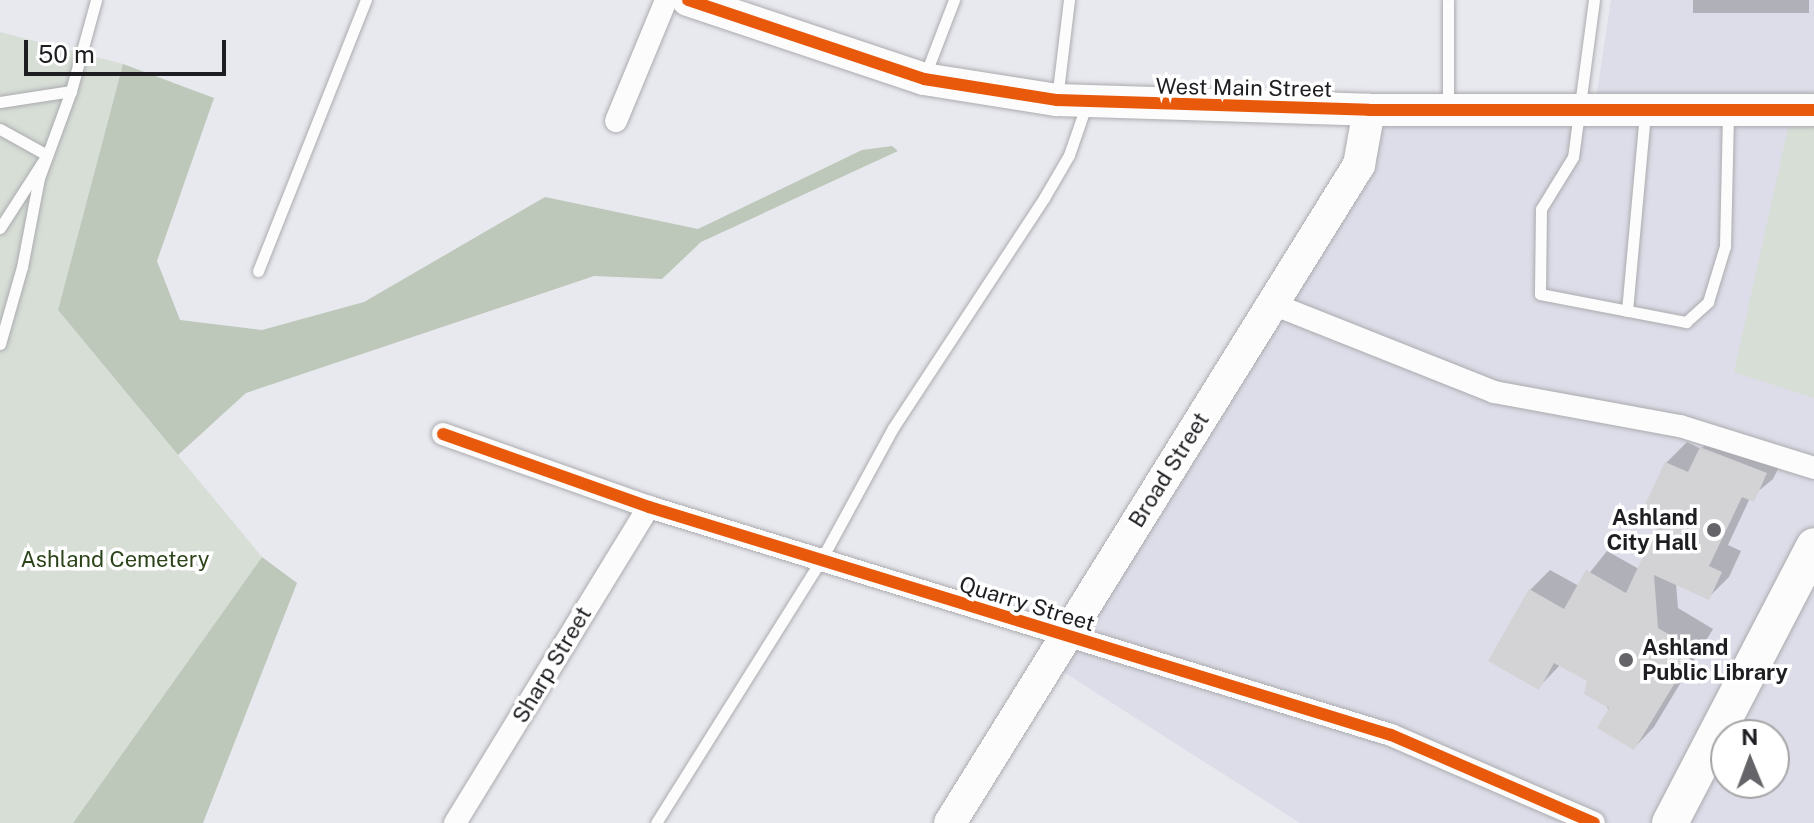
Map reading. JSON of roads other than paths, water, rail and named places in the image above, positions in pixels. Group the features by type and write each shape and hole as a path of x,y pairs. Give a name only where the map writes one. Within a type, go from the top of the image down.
{"main road":[{"path":"1670,823 1814,546"}],"street":[{"path":"616,121 666,0"},
{"name":"West Main Street","path":"688,0 924,79 1072,101 1369,110 1814,110"},
{"name":"Broad Street","path":"950,823 1359,165 1369,110"},
{"path":"1273,304 1494,392 1680,426 1814,468"},
{"name":"Quarry Street","path":"443,434 649,507 1391,735 1594,823"},
{"name":"Sharp Street","path":"455,823 649,507"}],"lane":[{"path":"0,344 47,155 71,91 96,0"},
{"path":"258,271 366,0"},
{"path":"924,79 954,0"},
{"path":"656,823 821,560 893,428 1069,155 1072,101 1069,0"},
{"path":"1448,0 1448,110"},
{"path":"1594,0 1573,157 1541,209 1540,294 1686,322 1708,302 1725,246 1728,110"},
{"path":"0,102 71,91"},
{"path":"1627,311 1646,110"},
{"path":"0,129 47,155"},
{"path":"0,228 47,155"}],"place":[{"name":"Ashland City Hall","path":"1714,530"},
{"name":"Ashland Public Library","path":"1626,660"}],"park label":[{"name":"Ashland Cemetery","path":"115,560"}]}
